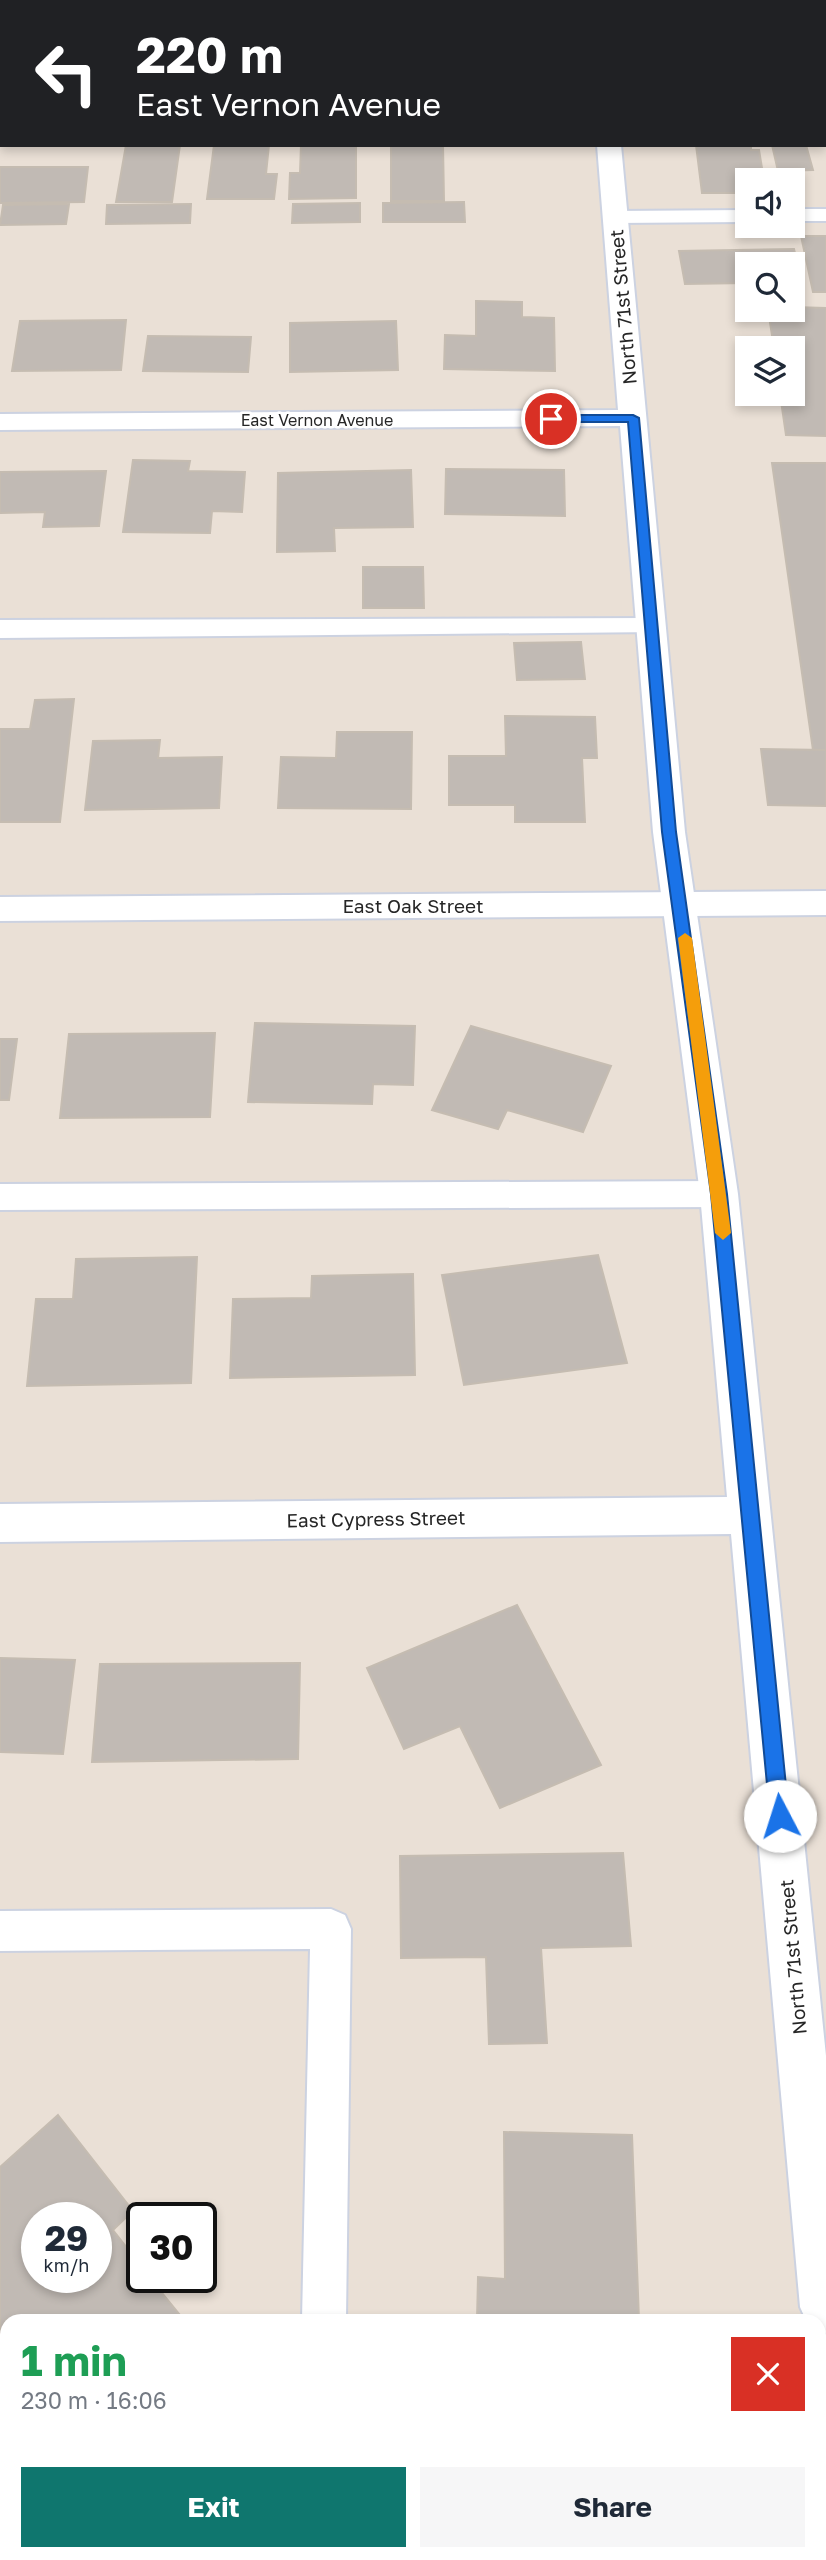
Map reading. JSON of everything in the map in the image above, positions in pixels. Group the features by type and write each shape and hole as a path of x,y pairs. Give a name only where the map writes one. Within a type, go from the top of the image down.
{"street":[{"name":"North 71st Street","path":"609,147 669,832 719,1194 826,2307"},
{"name":"East Vernon Avenue","path":"0,422 633,418"},
{"name":"East Oak Street","path":"0,909 826,903"},
{"name":"East Cypress Street","path":"0,1523 751,1515"}],"lane":[{"path":"805,215 826,215"},
{"path":"615,217 735,216"},
{"path":"0,629 651,626"},
{"path":"0,1197 719,1194"},
{"path":"0,1931 331,1929 324,2314"}],"building":[{"path":"126,147 180,147 172,202 116,202"},
{"path":"214,147 269,147 266,174 277,174 274,199 207,199"},
{"path":"301,147 356,147 356,198 289,199 290,173 300,173"},
{"path":"391,147 443,147 444,201 391,201"},
{"path":"696,147 751,147 751,150 759,150 762,168 735,168 735,193 702,193"},
{"path":"772,147 807,147 813,170 777,168"},
{"path":"0,167 88,167 84,202 0,203"},
{"path":"464,202 465,222 383,222 383,203"},
{"path":"360,203 360,222 292,223 293,204"},
{"path":"69,204 66,224 0,225 3,205"},
{"path":"191,204 190,223 106,224 107,205"},
{"path":"826,236 826,292 813,292 801,238"},
{"path":"794,249 795,252 735,252 735,283 685,284 679,251"},
{"path":"476,301 522,302 522,317 554,318 555,371 444,369 445,335 476,336"},
{"path":"805,307 826,308 826,436 786,435 782,406 805,406 805,336 772,336 770,322 805,322"},
{"path":"126,320 121,370 12,371 20,321"},
{"path":"396,321 398,370 290,372 290,323"},
{"path":"148,336 251,337 248,372 143,371"},
{"path":"133,460 190,461 188,471 245,472 242,512 212,511 210,533 123,532"},
{"path":"772,463 826,463 826,750 813,750"},
{"path":"446,469 564,470 565,516 445,514"},
{"path":"411,470 413,527 334,528 335,551 277,552 278,473"},
{"path":"106,471 99,526 43,527 45,512 0,513 0,472"},
{"path":"363,567 423,567 424,608 363,608"},
{"path":"581,642 585,679 517,680 514,643"},
{"path":"74,699 60,822 0,822 0,729 30,729 35,700"},
{"path":"505,716 595,717 597,758 582,758 585,822 515,822 515,805 449,805 449,756 506,756"},
{"path":"337,732 412,732 411,809 278,808 281,757 336,758"},
{"path":"160,740 158,758 222,757 219,808 85,810 93,741"},
{"path":"761,749 826,750 826,806 768,805"},
{"path":"255,1023 415,1026 413,1085 373,1084 372,1104 248,1102"},
{"path":"471,1026 611,1066 583,1132 507,1110 498,1129 432,1110"},
{"path":"215,1033 210,1117 60,1118 69,1034"},
{"path":"0,1039 17,1039 9,1100 0,1100"},
{"path":"598,1255 627,1363 464,1385 442,1275"},
{"path":"197,1257 191,1383 27,1386 36,1299 73,1299 76,1259"},
{"path":"413,1274 415,1375 230,1378 233,1299 311,1298 312,1276"},
{"path":"517,1605 601,1765 500,1808 460,1726 404,1749 367,1668"},
{"path":"0,1658 75,1660 63,1754 0,1752"},
{"path":"300,1663 298,1759 92,1762 100,1664"},
{"path":"623,1853 631,1946 541,1948 547,2043 489,2044 486,1957 401,1958 400,1856"},
{"path":"58,2115 126,2202 126,2218 113,2230 126,2247 126,2293 162,2293 179,2314 0,2314 0,2167"},
{"path":"504,2132 632,2135 639,2314 477,2314 478,2277 505,2279"}],"slow traffic":[{"path":"685,938 723,1233"}],"route":[{"path":"551,419 633,418 669,832 719,1194 780,1816"}]}
